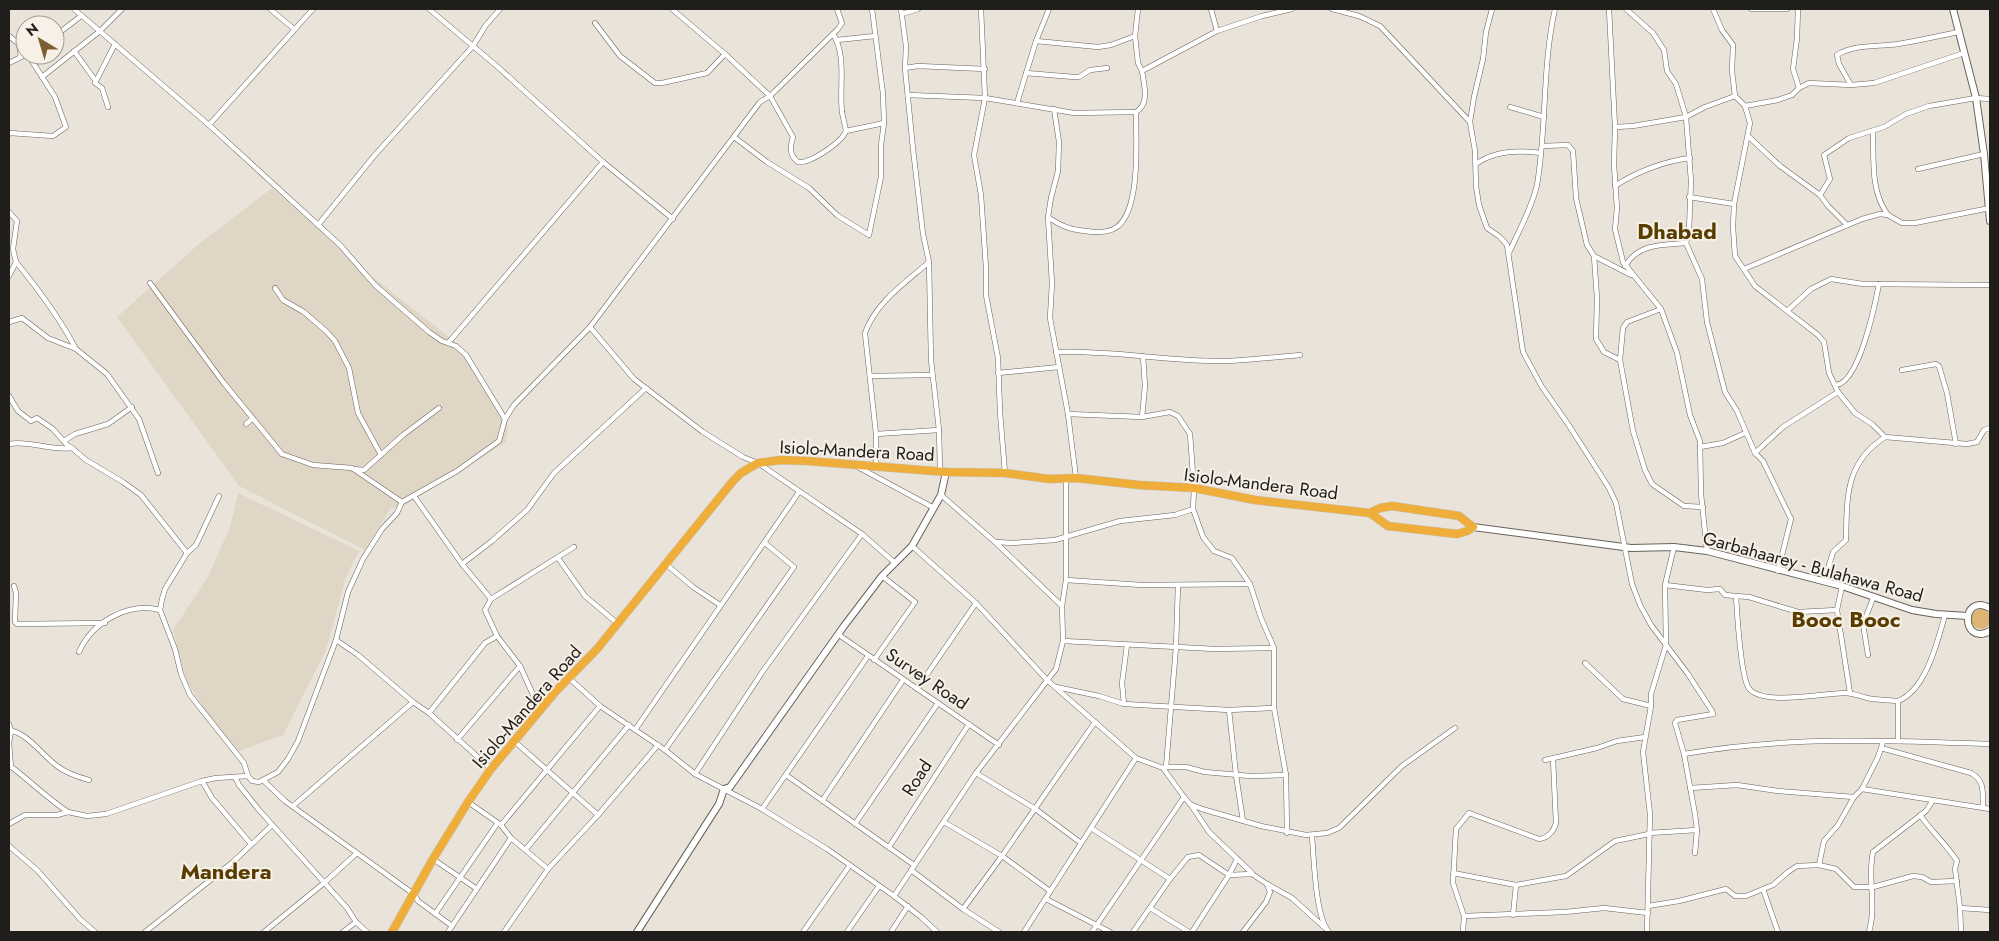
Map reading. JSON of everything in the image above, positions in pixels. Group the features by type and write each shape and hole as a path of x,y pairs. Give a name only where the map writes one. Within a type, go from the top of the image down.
{"highway":[{"name":"Isiolo-Mandera Road","path":"392,932 433,859 490,769 556,690 618,624 733,481 741,472 758,463 781,460 943,471 1006,473 1049,479 1076,478 1194,488 1255,500 1370,513"},
{"path":"1392,506 1459,516 1473,528 1457,534 1388,526 1370,513 1380,508 1392,506"}],"main road":[{"path":"1953,9 1976,98 1984,154 1990,221"},
{"path":"637,932 719,804 724,789 730,787 882,576 912,546 941,496 943,471"},
{"name":"Garbahaarey - Bulahawa Road","path":"1473,528 1624,547 1674,547 1707,551 1778,571 1842,586 1912,610 1968,616"},
{"path":"1990,607 1975,606 1968,616 1968,623 1972,630 1980,634 1990,633"}],"street":[{"path":"74,9 208,125 340,245 375,285 391,300 429,332 442,341 449,342 466,355 505,419"},
{"path":"42,77 100,30 122,9"},
{"path":"270,9 294,29"},
{"path":"208,125 313,9"},
{"path":"429,9 603,162 673,219"},
{"path":"318,225 374,156 473,46 486,25 500,9"},
{"path":"672,9 725,54 770,96 793,137 790,148 792,157 798,162 808,162 844,137 846,131 842,110 842,88 837,40 833,34"},
{"path":"218,496 196,545 187,553 165,589 160,610 176,649 181,674 190,695 244,763 248,776 252,780 259,782 278,772 298,741 336,640 348,592 378,534 397,513 402,502 457,471 493,446 501,436 505,419 521,395 590,327 760,102 770,96 842,23 837,9"},
{"path":"734,137 767,162 808,188 838,216 870,235 880,177 884,123 883,94 872,9"},
{"path":"918,9 901,12 906,46 905,68 923,234 929,262 932,375 943,471"},
{"path":"976,9 981,9 986,98 974,156 981,195 986,295 994,333 1006,473"},
{"path":"1017,103 1036,41 1049,9"},
{"path":"908,94 986,98 1074,113 1136,112 1142,109 1145,104 1142,71 1138,63 1135,36 1138,9"},
{"path":"1211,9 1216,31"},
{"path":"1142,71 1216,31 1262,16 1292,9"},
{"path":"1332,9 1359,16 1380,26 1470,122"},
{"path":"1492,9 1470,122 1475,150 1476,186 1479,204 1486,228 1500,237 1507,245 1523,352 1542,388 1568,424 1609,488 1616,503 1632,584 1640,605 1651,625 1693,681 1713,714 1676,721 1675,727 1684,754 1697,830 1695,853"},
{"path":"1508,254 1536,187 1542,146 1548,52 1555,9"},
{"path":"1609,9 1615,127 1614,166 1617,208 1615,228 1625,266 1662,309 1677,353 1690,415 1700,441 1701,494 1707,551"},
{"path":"1626,9 1653,33 1664,50 1667,70 1676,84 1686,117 1691,182 1689,230 1686,243 1702,279 1707,322 1725,392 1737,411 1755,453 1763,461 1791,519 1778,571"},
{"path":"1713,9 1722,30 1733,45 1732,71 1735,96 1745,106 1750,123 1734,204 1735,256 1759,290 1814,330 1824,342 1829,372 1838,392 1856,413 1872,424 1885,437"},
{"path":"1751,9 1787,9"},
{"path":"1798,9 1793,69 1799,88"},
{"path":"65,29 82,16"},
{"path":"595,23 620,56 655,83 707,73 725,54"},
{"path":"1851,85 1839,64 1837,55 1842,52 1855,48 1897,44 1958,32"},
{"path":"837,40 875,36"},
{"path":"1036,41 1081,47 1098,47 1111,45 1135,36"},
{"path":"96,80 116,44"},
{"path":"74,51 96,80 95,83 102,88 108,107"},
{"path":"1745,106 1792,95 1799,88 1809,83 1851,85 1874,83 1964,53"},
{"path":"9,134 53,136 66,127 58,104 42,77 32,65"},
{"path":"905,68 918,66 985,69"},
{"path":"1026,73 1079,77 1090,70 1107,68"},
{"path":"1615,127 1633,126 1686,117 1705,107 1735,96"},
{"path":"1820,195 1830,179 1824,155 1849,138 1873,131 1906,114 1929,106 1976,98 1990,99"},
{"path":"1510,108 1544,117"},
{"path":"1054,109 1059,142 1058,170 1048,217 1052,283 1050,318 1068,414 1076,478"},
{"path":"1048,217 1062,226 1082,231 1110,231 1121,223 1134,188 1137,163 1136,112"},
{"path":"846,131 884,123"},
{"path":"1873,131 1872,167 1882,203 1888,214 1902,223 1915,223 1990,208"},
{"path":"1748,136 1780,166 1820,195 1828,206 1848,225"},
{"path":"1542,146 1568,145 1573,151 1576,198 1587,245 1594,256 1597,298 1596,339 1604,352 1620,360"},
{"path":"1476,164 1483,158 1500,154 1518,151 1540,153"},
{"path":"1918,169 1984,154"},
{"path":"1615,186 1637,174 1678,160 1690,158"},
{"path":"449,342 603,162"},
{"path":"1689,198 1734,204"},
{"path":"9,212 18,221 13,249 16,262 62,322 76,349"},
{"path":"1744,269 1848,225 1880,214 1888,214"},
{"path":"1625,266 1630,258 1648,247 1657,244 1663,246 1686,243"},
{"path":"1594,256 1635,277"},
{"path":"9,276 16,262"},
{"path":"876,467 876,434 865,333 870,321 889,297 929,262"},
{"path":"1788,310 1811,289 1830,279 1844,282 1879,284 1990,285"},
{"path":"150,283 252,419 282,454 313,465 364,470 439,408"},
{"path":"1836,385 1842,385 1849,379 1856,365 1871,325 1879,284"},
{"path":"275,288 283,300 304,312 327,332 339,348 349,368 358,413 381,455"},
{"path":"1662,309 1625,325 1620,360 1633,431 1645,470 1652,484 1674,501 1684,506 1703,507"},
{"path":"9,322 22,318 48,338 76,349 107,374 132,407 143,427 158,473"},
{"path":"590,327 634,379 703,432 743,457 758,463 862,534 895,563"},
{"path":"1056,352 1100,351 1143,356 1227,361 1300,355"},
{"path":"1142,417 1145,386 1143,356"},
{"path":"1902,370 1936,364 1939,366 1948,393 1956,444"},
{"path":"998,373 1059,367"},
{"path":"870,376 932,375"},
{"path":"462,564 527,510 561,466 646,388"},
{"path":"1755,453 1784,427 1838,392"},
{"path":"9,396 18,411 30,421 37,418 53,429 68,446 86,460 123,482 140,495 187,553"},
{"path":"64,440 75,434 108,424 132,407"},
{"path":"1068,414 1142,417 1170,412 1178,416 1190,434 1194,509 1203,537 1214,551 1232,558 1250,584 1261,618 1274,648 1274,708 1286,775 1288,833"},
{"path":"246,424 252,419"},
{"path":"1824,582 1834,552 1846,540 1849,484 1865,452 1885,437 1922,439 1956,444 1977,442 1984,430 1990,428"},
{"path":"876,434 939,430"},
{"path":"1700,447 1723,443 1745,433"},
{"path":"9,444 22,442 61,449 72,448"},
{"path":"852,464 934,508"},
{"path":"352,468 402,502"},
{"path":"894,896 976,773 1056,669 1063,641 1062,606 1066,580 1066,478"},
{"path":"634,730 799,492"},
{"path":"414,496 462,564 491,599"},
{"path":"941,496 995,542 1062,606"},
{"path":"995,542 1038,542 1120,521 1174,515 1194,509"},
{"path":"696,774 763,672 862,534"},
{"path":"665,750 794,567 765,543"},
{"path":"912,546 976,604 1047,680 1136,758 1165,768 1186,767 1204,772 1236,775 1286,775"},
{"path":"540,710 520,666 497,636 485,610 491,599 574,547"},
{"path":"1647,932 1650,814 1643,752 1652,706 1655,678 1666,645 1665,585 1674,547"},
{"path":"558,558 585,596 618,624"},
{"path":"667,564 693,587 720,605"},
{"path":"874,660 916,602 882,576"},
{"path":"1066,580 1178,585 1250,584"},
{"path":"1178,585 1172,707 1165,768 1209,832 1252,874 1292,898 1327,930"},
{"path":"1665,585 1707,590 1720,589 1725,595 1749,597 1798,612 1837,610"},
{"path":"14,586 16,593 15,622 18,624 105,622"},
{"path":"1842,586 1837,610 1850,693"},
{"path":"1736,596 1744,670 1748,687 1761,695 1782,698 1850,693 1873,699 1898,701 1912,693 1920,681 1936,646 1945,615"},
{"path":"1868,655 1864,624 1874,596"},
{"path":"917,689 976,604"},
{"path":"79,652 84,642 107,619 134,609 152,608 160,610"},
{"name":"Survey Road","path":"839,635 999,745"},
{"path":"429,713 485,643 497,636"},
{"path":"336,640 358,655 413,702 429,713 490,769"},
{"path":"1063,641 1215,649 1274,648"},
{"path":"1124,704 1122,683 1127,645"},
{"path":"762,809 868,656"},
{"path":"1585,664 1623,699 1652,706"},
{"path":"457,740 520,666"},
{"path":"569,678 600,706 665,750 696,774 762,809 850,865 908,906 937,932"},
{"path":"822,801 903,680"},
{"path":"1055,687 1099,696 1124,704 1229,710 1274,708"},
{"path":"1898,701 1898,741"},
{"path":"293,806 413,702"},
{"path":"855,824 938,703"},
{"path":"435,914 499,825 600,706"},
{"path":"1229,710 1243,821"},
{"path":"963,909 1095,722"},
{"path":"9,724 10,766 68,812 87,816 106,814 202,781 248,776"},
{"name":"Road","path":"889,847 969,724"},
{"path":"526,849 629,725"},
{"path":"1190,804 1288,833 1312,836 1339,828 1402,766 1455,728"},
{"path":"10,730 28,740 58,767 89,780"},
{"path":"1545,760 1638,736 1645,737"},
{"path":"1684,754 1721,747 1834,740 1990,744"},
{"path":"514,741 598,815"},
{"path":"1819,865 1824,841 1838,825 1854,797 1862,789 1883,742"},
{"path":"504,932 548,869 658,746"},
{"path":"1881,748 1971,773 1979,778 1982,785 1983,808"},
{"path":"1024,932 1136,758"},
{"path":"1464,932 1464,916 1453,883 1456,829 1469,813 1539,839 1544,838 1554,829 1556,823 1553,759"},
{"path":"976,773 1034,808 1081,843"},
{"path":"786,775 914,865"},
{"path":"235,777 239,785 272,825 347,908 356,922 367,932"},
{"path":"202,781 212,798 251,844"},
{"path":"264,781 285,801 414,895 418,901 452,926"},
{"path":"1690,788 1737,786 1778,792 1854,797"},
{"path":"1862,789 1990,809"},
{"path":"1092,932 1184,797"},
{"path":"1869,932 1874,899 1871,859 1873,852 1920,815 1930,806 1933,800"},
{"path":"468,802 499,825 511,838 548,869"},
{"path":"9,824 26,815 57,815 68,812"},
{"path":"1920,815 1931,830 1943,841 1957,861 1955,869 1961,932"},
{"path":"944,822 1002,856 1050,891"},
{"path":"146,932 233,862 272,825"},
{"path":"1091,828 1170,879"},
{"path":"1454,872 1516,885 1572,874 1614,841 1649,834 1697,830"},
{"path":"1312,836 1319,910 1327,930"},
{"path":"448,932 511,838"},
{"path":"9,846 37,870 93,931"},
{"path":"264,932 357,853"},
{"path":"1133,932 1170,879 1184,861 1192,855 1199,855 1229,875 1252,874"},
{"path":"433,859 477,888"},
{"path":"1150,908 1190,932 1229,875 1237,859"},
{"path":"803,932 850,865"},
{"path":"1648,906 1679,901 1726,889 1735,896 1746,896 1773,885 1797,866 1819,865 1836,869 1854,887 1873,887 1913,876 1922,876 1931,882 1957,881"},
{"path":"910,870 963,909 999,932"},
{"path":"1243,932 1266,902 1270,892 1267,884"},
{"path":"1513,915 1516,885"},
{"path":"847,932 878,886"},
{"path":"1763,889 1778,932"},
{"path":"1046,899 1110,932"},
{"path":"891,932 908,906"},
{"path":"1464,916 1513,915 1604,908 1648,913"},
{"path":"1960,908 1990,910"},
{"path":"343,932 356,922"}],"shaded area":[{"path":"272,188 374,278 460,346 508,426 506,442 406,505 390,509 365,550 239,486 117,317 200,243"},
{"path":"238,493 359,551 346,577 326,650 283,735 239,751 211,719 187,682 173,630 208,577 230,527"},
{"path":"1977,609 1985,609 1991,615 1991,623 1985,629 1977,629 1971,623 1971,615"}],"district":[{"name":"Dhabad","path":"1677,231"},
{"name":"Booc Booc","path":"1846,619"},
{"name":"Mandera","path":"226,871"}]}
